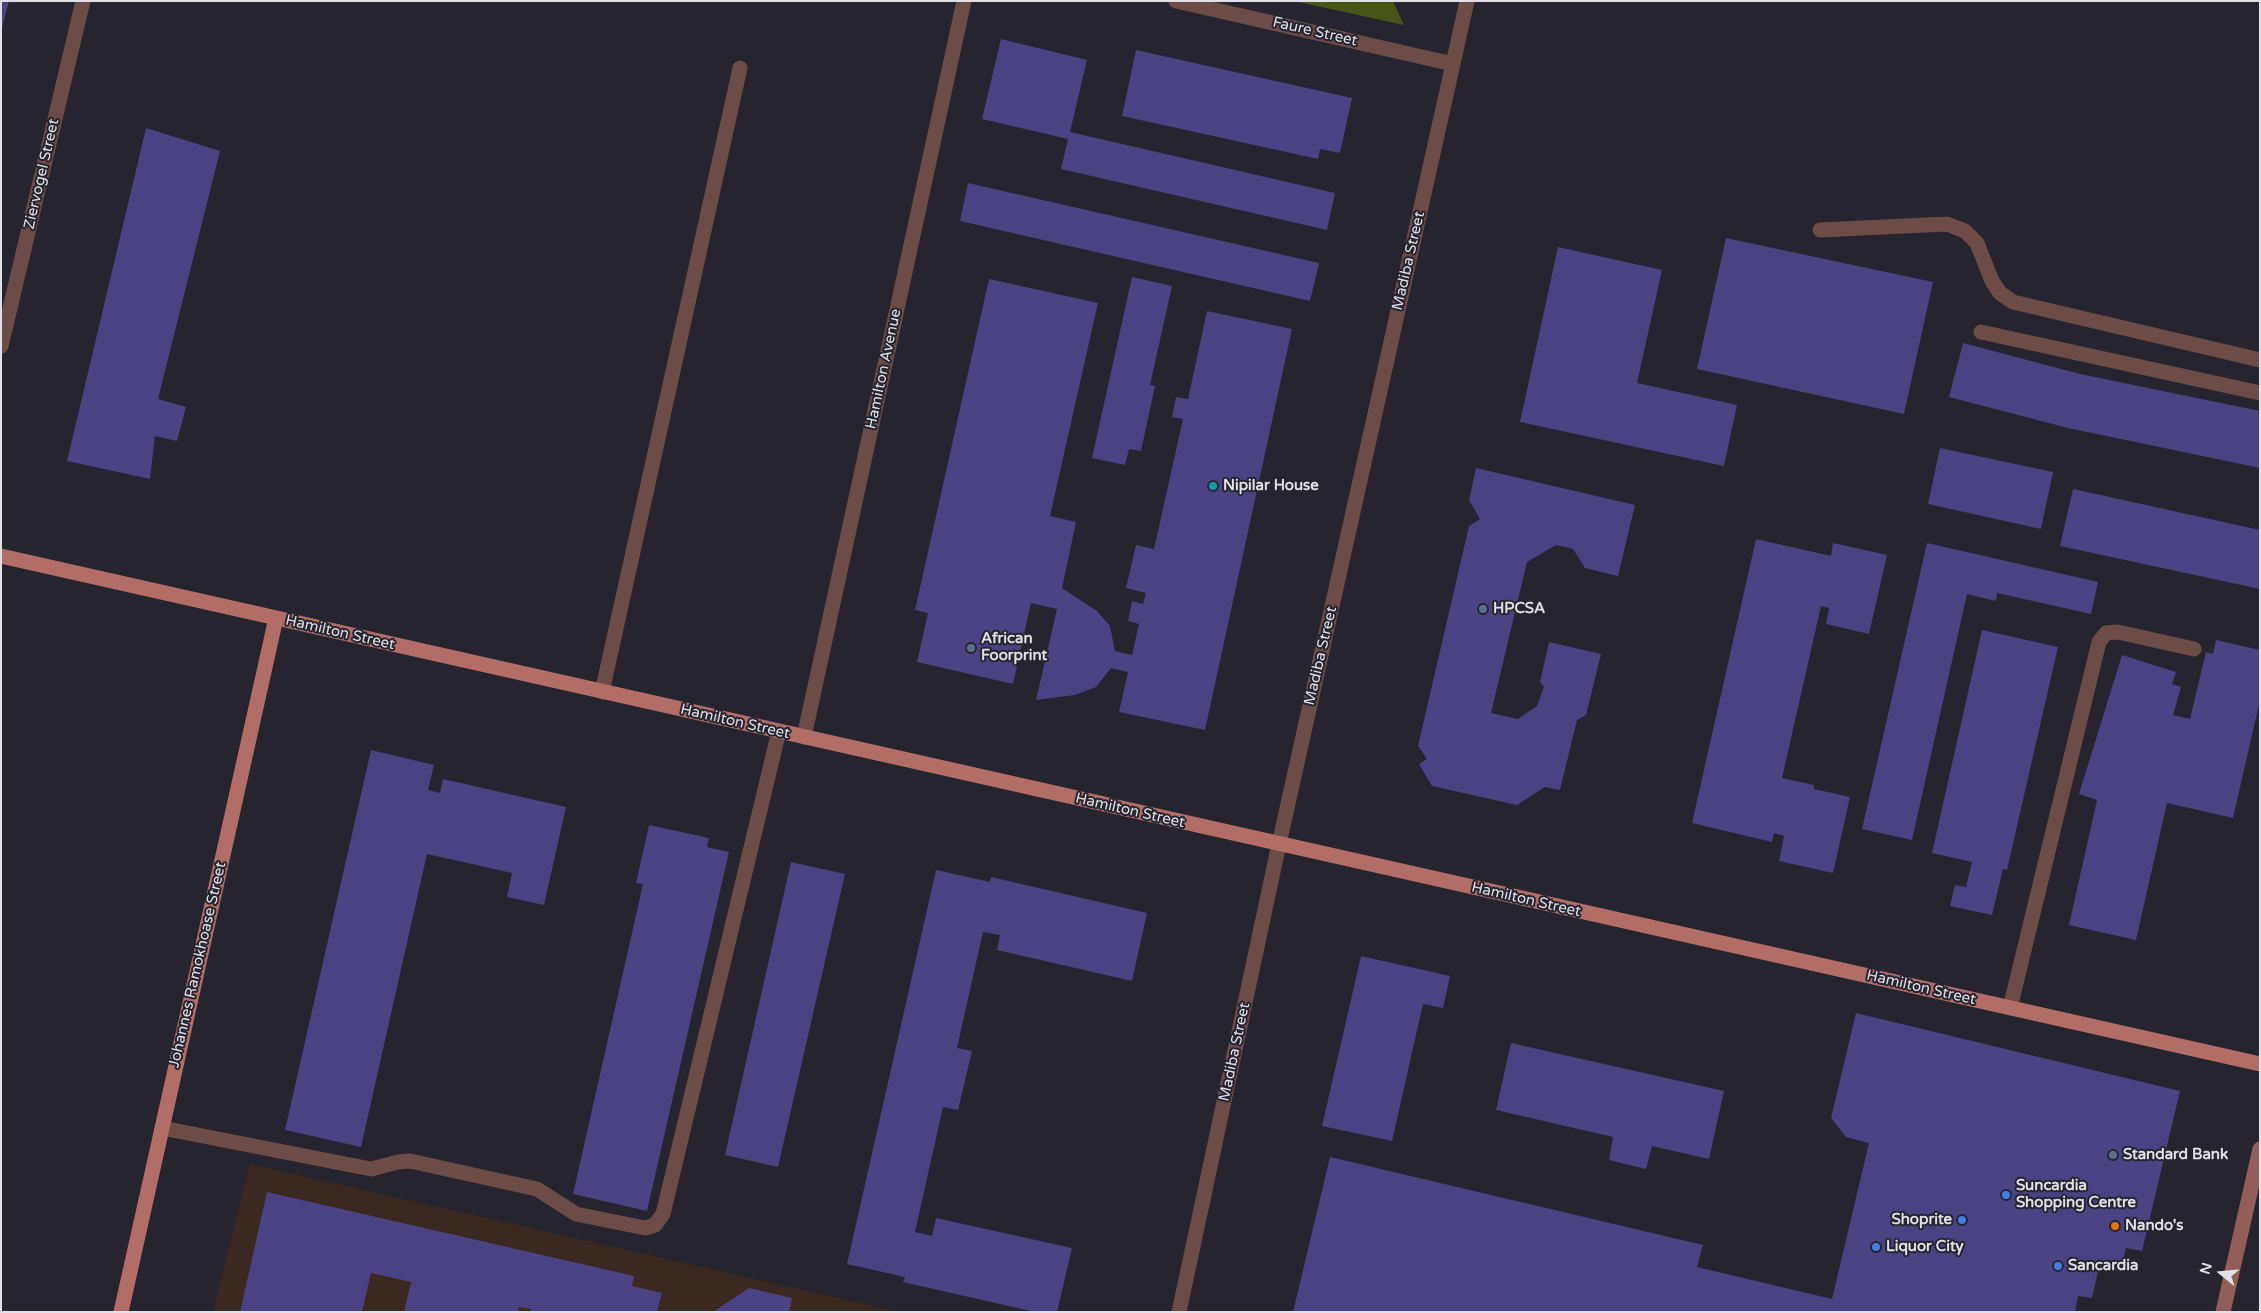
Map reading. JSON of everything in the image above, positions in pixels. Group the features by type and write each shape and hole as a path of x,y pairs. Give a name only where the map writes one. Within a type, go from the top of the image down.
{"main road":[{"name":"Hamilton Street","path":"1,556 2260,1064"},
{"name":"Johannes Ramokhoase Street","path":"121,1312 276,618"},
{"path":"2223,1312 2260,1149"}],"street":[{"name":"Ziervogel Street","path":"1,346 83,1"},
{"name":"Hamilton Avenue","path":"804,737 964,1"},
{"name":"Faure Street","path":"1176,1 1453,64"},
{"name":"Madiba Street","path":"1179,1312 1279,844 1467,1"},
{"path":"602,692 740,68"},
{"path":"1820,230 1947,224 1965,231 1977,244 1992,281 2000,293 2012,302 2260,360"},
{"path":"1981,332 2260,393"},
{"path":"2010,1008 2099,642 2106,633 2118,632 2194,649"},
{"path":"162,1128 371,1169 410,1161 537,1189 576,1214 645,1228 655,1225 663,1214 779,731"}],"shaded area":[{"path":"250,1164 900,1312 213,1312"}],"green space":[{"path":"1294,1 1393,1 1404,25"}],"building":[{"path":"1,1 9,1 2,28 1,28"},
{"path":"1001,39 1087,60 1070,132 1335,193 1327,230 1061,169 1068,139 982,119"},
{"path":"1136,50 1352,98 1340,153 1320,149 1318,159 1122,116"},
{"path":"146,128 220,151 158,399 186,407 177,441 155,436 150,479 67,461"},
{"path":"968,183 1319,263 1310,301 960,221"},
{"path":"1726,238 1933,282 1904,414 1697,369"},
{"path":"1558,247 1662,270 1637,383 1737,405 1724,466 1520,422"},
{"path":"1132,277 1172,286 1150,385 1155,386 1141,451 1129,449 1125,465 1092,458"},
{"path":"989,279 1098,303 1050,516 1076,522 1062,588 1097,611 1110,626 1115,651 1132,655 1139,624 1128,621 1132,601 1143,604 1146,593 1126,588 1136,545 1154,549 1183,419 1172,417 1176,397 1188,399 1207,311 1292,329 1205,730 1119,712 1128,672 1111,668 1096,687 1075,695 1036,700 1057,609 1031,603 1013,684 917,662 928,613 915,610"},
{"path":"1963,343 2080,374 2260,411 2260,468 2068,428 1949,397"},
{"path":"1940,448 2053,472 2041,529 1928,504"},
{"name":"HPCSA","path":"1476,468 1635,505 1618,576 1585,568 1573,549 1556,545 1527,562 1491,713 1518,719 1537,706 1544,687 1540,682 1549,642 1601,654 1586,715 1577,720 1560,790 1545,787 1517,805 1432,786 1419,764 1427,759 1418,746 1469,526 1480,519 1469,500"},
{"path":"2073,489 2260,530 2260,589 2060,546"},
{"path":"1756,539 1831,556 1833,543 1887,555 1869,634 1826,624 1829,608 1821,606 1782,778 1814,785 1814,789 1850,797 1833,873 1779,861 1784,836 1774,833 1772,842 1692,823"},
{"path":"1927,543 2098,582 2091,614 1997,593 1996,601 1967,594 1912,840 1862,829"},
{"path":"1982,630 2058,647 2007,870 2003,869 1992,915 1950,906 1955,885 1966,887 1972,862 1932,853"},
{"path":"2216,640 2260,650 2260,700 2233,818 2167,803 2136,940 2069,925 2097,800 2079,794 2122,655 2176,672 2172,684 2181,687 2173,715 2190,719 2206,652 2213,654"},
{"path":"371,750 434,765 428,790 440,793 443,779 566,807 544,905 507,897 512,873 427,854 361,1147 285,1130"},
{"path":"649,825 709,838 707,847 729,852 647,1211 573,1194 643,884 636,883"},
{"path":"791,862 845,874 778,1167 725,1155"},
{"path":"936,870 990,882 991,877 1147,913 1132,981 997,950 1000,935 983,932 957,1048 972,1051 958,1110 943,1107 915,1232 932,1236 936,1218 1072,1248 1057,1312 1035,1312 903,1282 905,1277 847,1264"},
{"path":"1361,956 1450,976 1443,1008 1423,1004 1392,1141 1322,1126"},
{"name":"Suncardia Shopping Centre","path":"1856,1013 2180,1091 2142,1251 2126,1248 2120,1272 2099,1267 2092,1298 2078,1296 2075,1312 1293,1312 1330,1157 1703,1245 1697,1267 1832,1299 1869,1143 1846,1137 1831,1118"},
{"path":"1511,1043 1724,1091 1709,1159 1652,1146 1646,1169 1609,1160 1613,1137 1496,1110"},
{"path":"267,1192 634,1276 632,1286 662,1293 657,1312 530,1312 531,1309 519,1307 518,1312 404,1312 411,1282 371,1273 362,1312 240,1312"},
{"path":"749,1288 792,1298 789,1312 713,1312"}],"place":[{"name":"Nipilar House","path":"1213,486"},
{"name":"HPCSA","path":"1483,609"},
{"name":"African Foorprint","path":"971,648"},
{"name":"Standard Bank","path":"2113,1155"},
{"name":"Suncardia Shopping Centre","path":"2006,1195"},
{"name":"Shoprite","path":"1962,1220"},
{"name":"Nando's","path":"2115,1226"},
{"name":"Liquor City","path":"1876,1247"},
{"name":"Sancardia","path":"2058,1266"}]}
